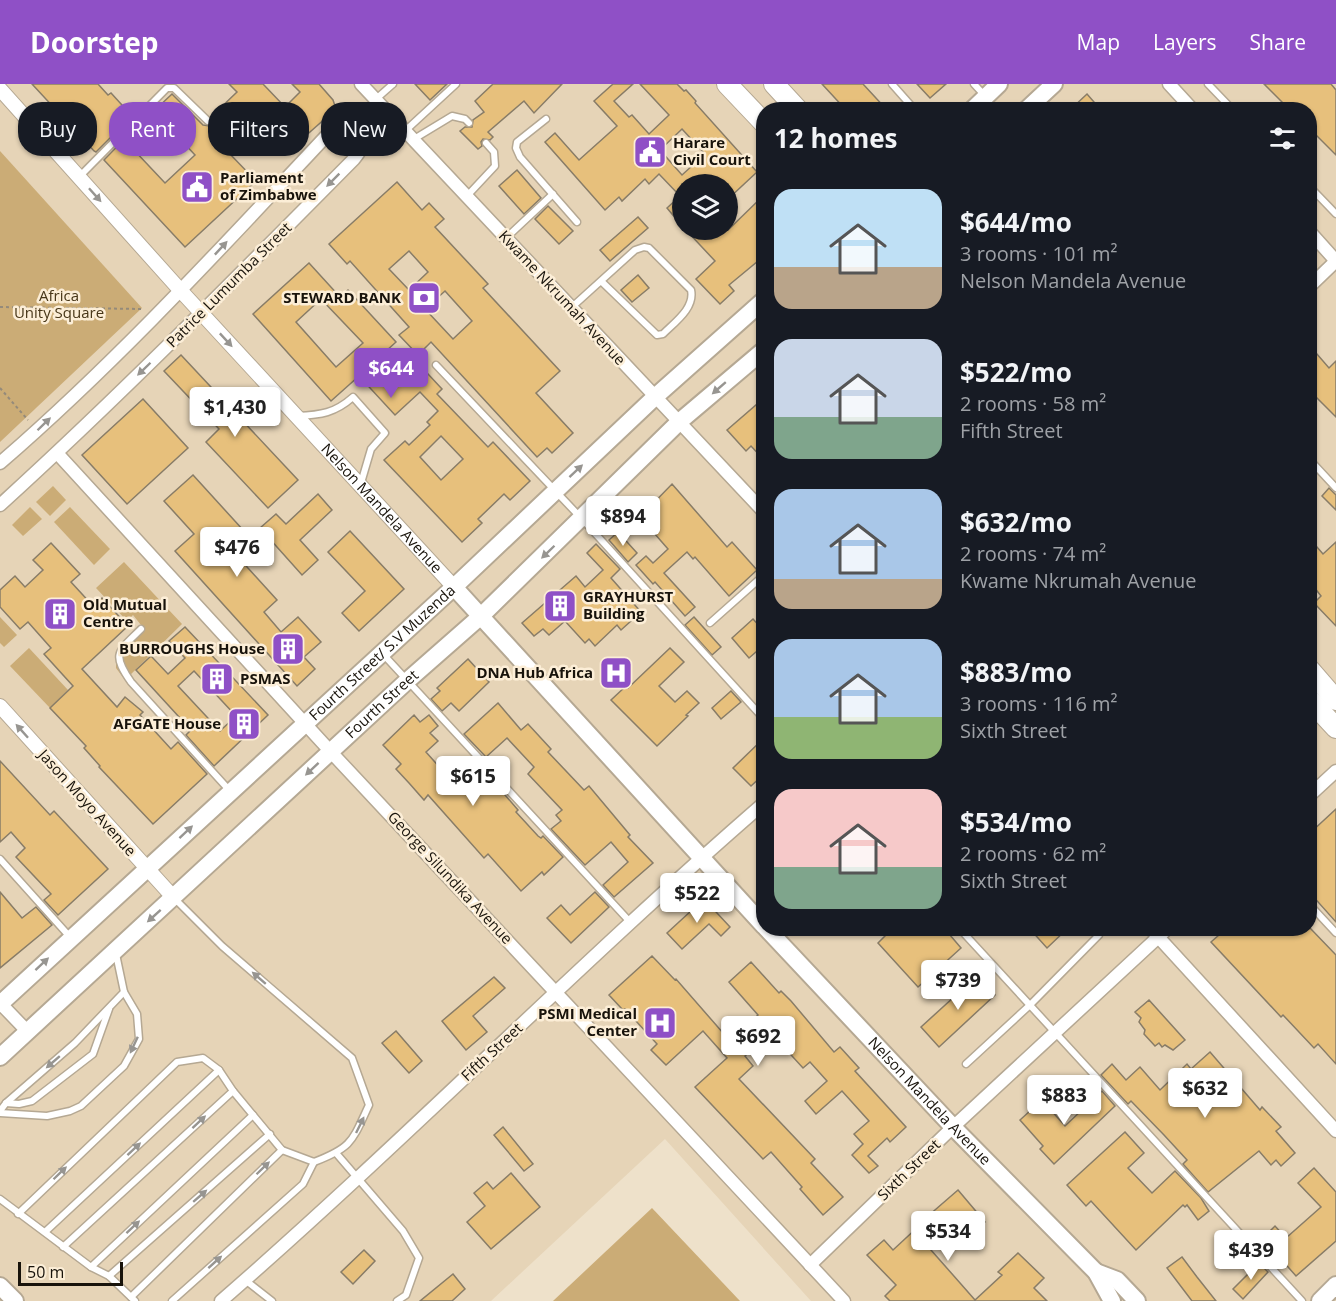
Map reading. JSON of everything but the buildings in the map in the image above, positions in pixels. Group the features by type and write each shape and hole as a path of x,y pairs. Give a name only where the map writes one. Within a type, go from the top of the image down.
{"highway":[{"path":"727,84 756,115"},
{"path":"774,84 791,102"},
{"path":"1317,678 1336,699"},
{"path":"1317,708 1336,728"}],"main road":[{"path":"981,102 999,84"},
{"path":"1035,102 1054,84"},
{"name":"Fourth Street/ S.V Muzenda","path":"0,1003 454,587 656,396 756,307"},
{"name":"Fourth Street","path":"0,1057 407,681 481,616 679,422 756,357"},
{"name":"Nelson Mandela Avenue","path":"454,587 756,917"},
{"name":"Nelson Mandela Avenue","path":"773,936 953,1128 1096,1272 1112,1301"},
{"name":"Nelson Mandela Avenue","path":"1096,1272 1118,1280 1137,1301"},
{"path":"0,1286 15,1301"},
{"path":"1320,1301 1336,1286"}],"street":[{"name":"Kwame Nkrumah Avenue","path":"361,84 756,504"},
{"path":"1169,84 1186,102"},
{"name":"Nelson Mandela Avenue","path":"0,89 201,313 454,587"},
{"name":"Patrice Lumumba Street","path":"0,463 181,291 330,132 342,124 351,123 359,128 364,136 364,142 354,159 201,313 0,505"},
{"path":"1317,240 1336,261 1317,279"},
{"name":"George Silundika Avenue","path":"57,453 331,752 844,1301"},
{"name":"Jason Moyo Avenue","path":"0,706 174,898"},
{"path":"1317,789 1336,771"},
{"name":"Fifth Street","path":"220,1301 358,1177 700,858 756,810"},
{"name":"Sixth Street","path":"810,1265 1056,1032 1151,936"},
{"path":"1157,936 1336,1131"},
{"path":"0,1003 28,1032"}],"lane":[{"path":"375,99 393,84"},
{"path":"409,135 456,84"},
{"path":"892,84 908,102"},
{"path":"974,84 986,97"},
{"path":"1208,84 1225,102"},
{"path":"79,177 167,88 174,88 208,121"},
{"path":"409,135 452,116 465,119 469,123"},
{"path":"546,119 517,142 516,148 520,157 577,222"},
{"path":"467,196 495,166 494,152 486,143"},
{"path":"506,238 552,194"},
{"path":"1317,194 1336,214"},
{"path":"572,307 635,250 644,247 649,248 691,290 693,298 689,306 663,334 657,335 601,281"},
{"path":"436,364 582,519 756,710"},
{"path":"296,416 322,415 344,405 353,397 385,433 371,449 360,485"},
{"path":"1317,468 1336,488"},
{"path":"710,623 756,582"},
{"path":"141,629 122,649 119,655 119,665 131,682 230,791"},
{"path":"381,653 631,923"},
{"path":"0,860 71,937"},
{"path":"18,1214 177,1062 203,1058 219,1070 282,1150 314,1162 336,1154 352,1141 369,1105 352,1058 222,946 174,898"},
{"path":"1317,913 1336,933"},
{"path":"965,936 1302,1301"},
{"path":"966,1064 1030,1005 1098,936"},
{"path":"116,950 124,992 137,1014 139,1039 124,1066 81,1106 70,1111 47,1116 0,1112 6,1103 75,1043 124,992"},
{"path":"6,1103 19,1104 32,1101 93,1054 110,1006"},
{"path":"45,1232 219,1070"},
{"path":"63,1247 233,1090"},
{"path":"91,1267 254,1115"},
{"path":"109,1276 270,1134"},
{"path":"0,1199 91,1267 109,1276 133,1299 282,1150"},
{"path":"336,1154 403,1231 419,1258 406,1295 397,1301"},
{"path":"172,1301 303,1184 314,1162"},
{"path":"245,1280 272,1301"}],"path":[{"path":"0,308 142,308 152,320"}],"shaded area":[{"path":"0,84 1336,84 1336,1301 811,1301 665,1139 491,1301 0,1301"}],"green space":[{"name":"Africa Unity Square","path":"0,151 142,308 0,442"},
{"path":"53,486 66,500 50,516 36,502"},
{"path":"30,507 42,519 23,536 12,525"},
{"path":"70,507 110,549 94,565 54,522"},
{"path":"124,562 182,624 125,680 116,668 116,652 141,625 133,615 127,621 96,588"},
{"path":"0,617 17,635 4,647 0,643"},
{"path":"29,648 68,690 50,708 10,666"},
{"path":"652,1208 740,1301 553,1301"}],"place":[{"name":"Harare Civil Court","path":"650,152"},
{"name":"Parliament of Zimbabwe","path":"197,187"},
{"name":"STEWARD BANK","path":"424,298"},
{"name":"GRAYHURST Building","path":"560,606"},
{"name":"Old Mutual Centre","path":"60,614"},
{"name":"BURROUGHS House","path":"288,649"},
{"name":"DNA Hub Africa","path":"616,673"},
{"name":"PSMAS","path":"217,679"},
{"name":"AFGATE House","path":"244,724"},
{"name":"PSMI Medical Center","path":"660,1023"}]}
